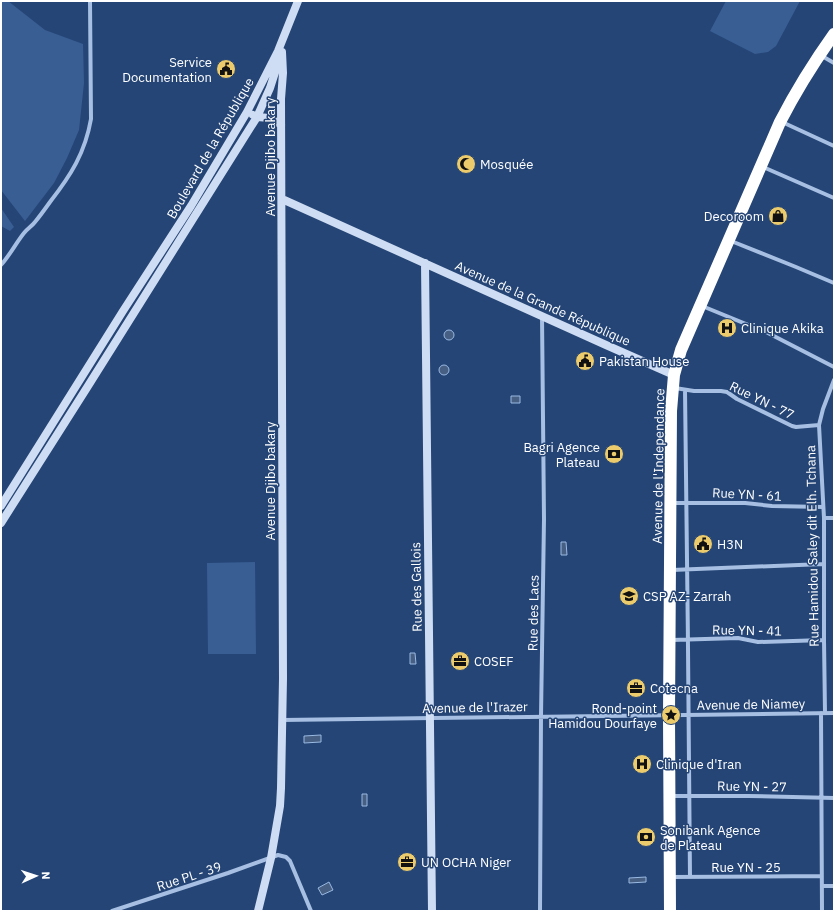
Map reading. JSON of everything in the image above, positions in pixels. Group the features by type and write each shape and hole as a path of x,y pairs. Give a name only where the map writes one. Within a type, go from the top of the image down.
{"highway":[{"name":"Avenue de l'Independance","path":"670,911 670,503 671,411 674,381 682,350 780,122 820,54 834,34"}],"street":[{"path":"1,265 25,231 34,223 66,182 82,152 91,118 90,1"},
{"name":"Boulevard de la République","path":"1,506 88,386 257,117 270,88 284,34 298,1"},
{"name":"Boulevard de la République","path":"1,523 80,381 102,344 191,206 247,112 280,52"},
{"name":"Avenue Djibo bakary","path":"258,911 271,858 280,806 281,788 283,646 281,99 283,73 280,52"},
{"path":"820,54 834,63"},
{"path":"247,112 257,117 270,118 281,125"},
{"path":"780,122 834,146"},
{"path":"219,159 227,164"},
{"path":"761,166 834,198"},
{"name":"Avenue de la Grande République","path":"282,199 542,316 674,381"},
{"path":"728,240 834,283"},
{"name":"Rue des Gallois","path":"425,263 432,911"},
{"path":"150,270 157,274"},
{"path":"701,305 768,333 834,367"},
{"name":"Rue des Lacs","path":"540,911 544,519 542,316"},
{"path":"102,344 110,351"},
{"name":"Rue Hamidou Saley dit Elh. Tchana","path":"822,911 824,518 820,425 823,409 834,380"},
{"path":"80,381 88,386"},
{"name":"Rue YN - 77","path":"674,381 685,390 727,392 737,399 788,425 796,427 820,425"},
{"path":"685,390 690,877"},
{"name":"Rue YN - 61","path":"670,503 745,503 772,506 823,506"},
{"path":"824,518 834,518"},
{"path":"670,570 823,564"},
{"name":"Rue YN - 41","path":"669,640 738,638 758,642 824,640"},
{"name":"Avenue de Niamey","path":"669,715 834,713"},
{"name":"Avenue de l'Irazer","path":"282,720 669,715"},
{"name":"Rue YN - 27","path":"669,796 834,798"},
{"path":"271,858 282,856 290,861 311,911"},
{"name":"Rue PL - 39","path":"112,911 228,874 271,858"},
{"name":"Rue YN - 25","path":"670,877 822,876"},
{"path":"822,886 834,886"}],"shaded area":[{"path":"1,1 8,1 45,30 83,44 84,83 79,130 54,183 25,221 1,190"},
{"path":"726,1 800,1 776,46 768,52 755,54 710,31"},
{"path":"1,208 14,227 10,231 1,226"},
{"path":"449,330 454,335 449,340 444,335"},
{"path":"444,365 449,370 444,375 439,370"},
{"path":"511,396 520,396 520,403 511,403"},
{"path":"561,542 566,542 567,555 561,555"},
{"path":"255,562 256,654 208,654 207,563"},
{"path":"410,653 415,653 416,664 410,664"},
{"path":"321,735 321,742 304,743 304,736"},
{"path":"362,794 367,794 367,806 362,806"},
{"path":"646,877 646,882 629,883 629,878"},
{"path":"329,882 333,890 322,895 318,888"}],"place":[{"name":"Service Documentation","path":"226,69"},
{"name":"Mosquée","path":"466,164"},
{"name":"Decoroom","path":"778,216"},
{"name":"Clinique Akika","path":"727,328"},
{"name":"Pakistan House","path":"585,361"},
{"name":"Bagri Agence Plateau","path":"614,454"},
{"name":"H3N","path":"703,544"},
{"name":"CSP AZ- Zarrah","path":"629,596"},
{"name":"COSEF","path":"460,661"},
{"name":"Cotecna","path":"636,688"},
{"name":"Rond-point Hamidou Dourfaye","path":"671,715"},
{"name":"Clinique d'Iran","path":"642,764"},
{"name":"Sonibank Agence de Plateau","path":"646,837"},
{"name":"UN OCHA Niger","path":"407,862"}]}
